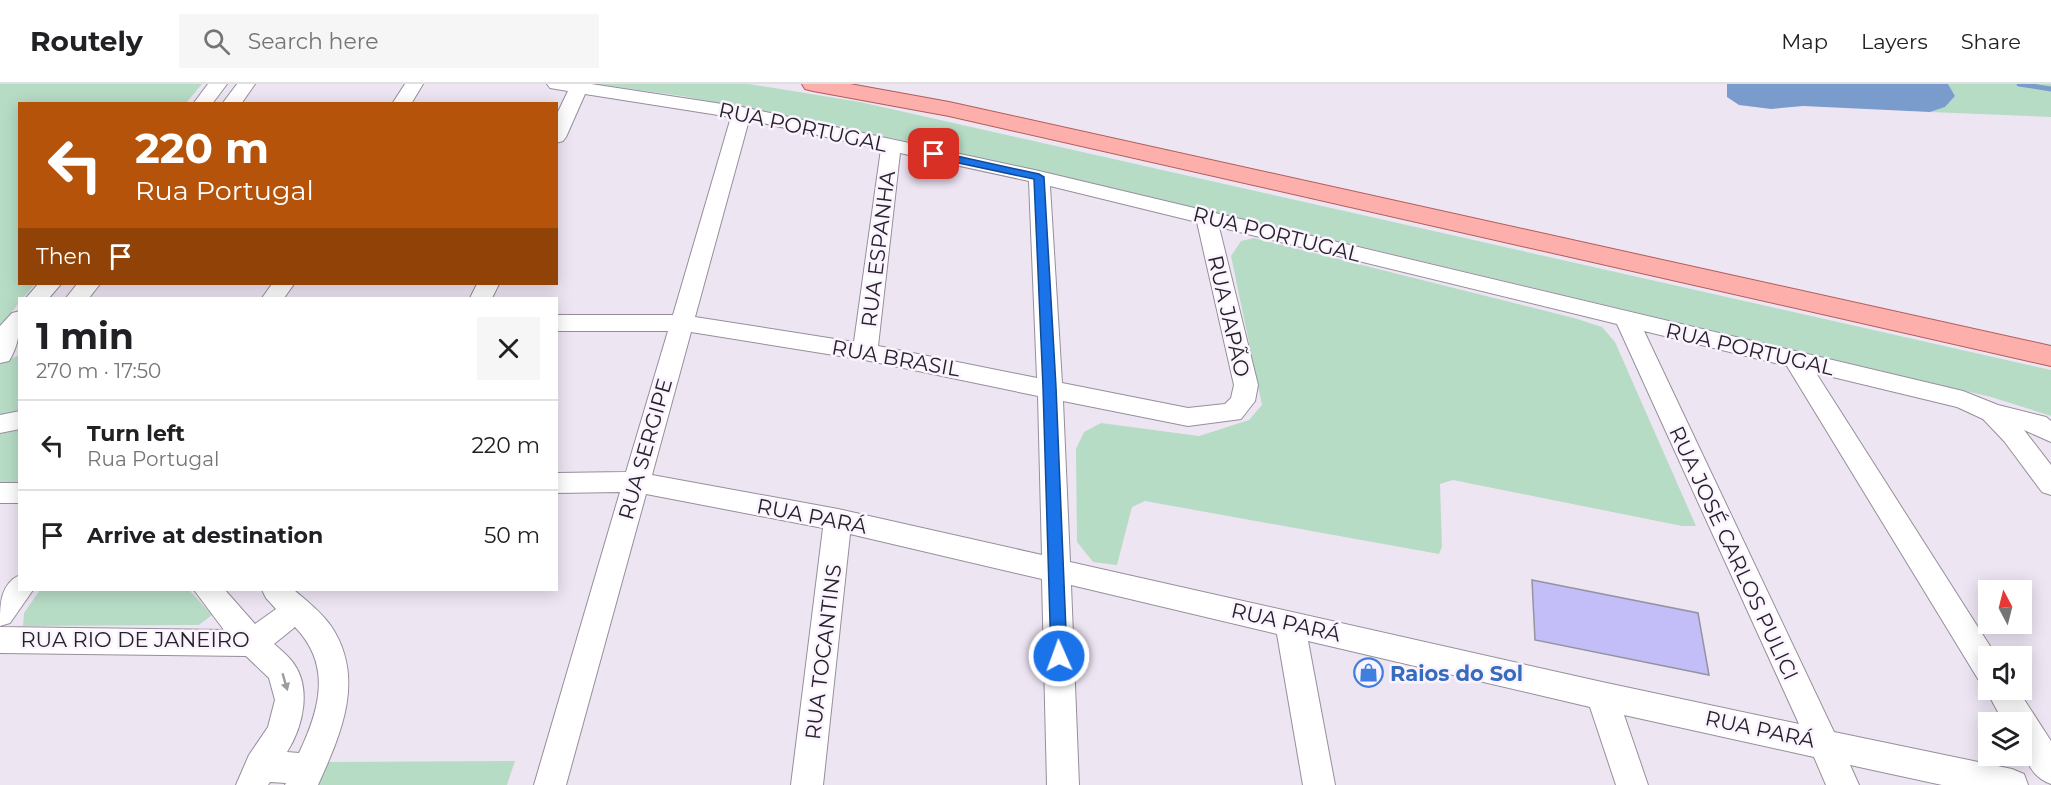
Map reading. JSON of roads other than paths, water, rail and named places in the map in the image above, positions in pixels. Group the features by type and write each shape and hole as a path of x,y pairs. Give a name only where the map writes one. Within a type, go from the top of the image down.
{"main road":[{"path":"813,84 949,109 2051,356"}],"street":[{"path":"204,102 218,84"},
{"path":"232,102 246,84"},
{"path":"402,102 414,84"},
{"name":"RUA PORTUGAL","path":"556,84 742,113 1039,177 1963,400 1992,413"},
{"path":"558,132 580,87"},
{"name":"RUA SERGIPE","path":"550,785 742,113"},
{"name":"RUA ESPANHA","path":"865,352 891,146"},
{"path":"1039,177 1050,387 1063,785"},
{"name":"RUA JAPÃO","path":"1206,216 1246,385 1243,400 1232,413"},
{"path":"38,297 49,285"},
{"path":"78,297 88,285"},
{"name":"RUA JOSÉ CARLOS PULICI","path":"1627,320 1843,785"},
{"path":"7,353 9,330 18,321"},
{"name":"RUA BRASIL","path":"558,323 682,323 865,352 1050,387 1188,417 1232,413"},
{"path":"1795,359 1978,652"},
{"path":"1992,413 2037,424 2051,433"},
{"path":"1992,413 2013,434 2051,485"},
{"path":"0,424 18,420"},
{"name":"RUA PARÁ","path":"558,483 635,482 838,520 1602,696 2012,785"},
{"path":"0,493 18,493"},
{"name":"RUA TOCANTINS","path":"807,785 838,520"},
{"path":"0,614 18,590"},
{"path":"209,591 253,643 282,671 290,700 282,732 256,776 304,777 326,725 336,685 333,661 321,636 286,600"},
{"name":"RUA RIO DE JANEIRO","path":"0,640 253,643 286,600"},
{"path":"1290,623 1320,785"},
{"path":"1602,696 1632,785"},
{"path":"2007,700 2051,769"}],"water":[{"path":"1727,84 1948,84 1955,96 1945,107 1930,112 1803,106 1771,109 1739,105 1727,97"}],"waterway":[{"path":"2019,84 2051,89"}],"place":[{"name":"Raios do Sol","path":"1369,673"}]}
